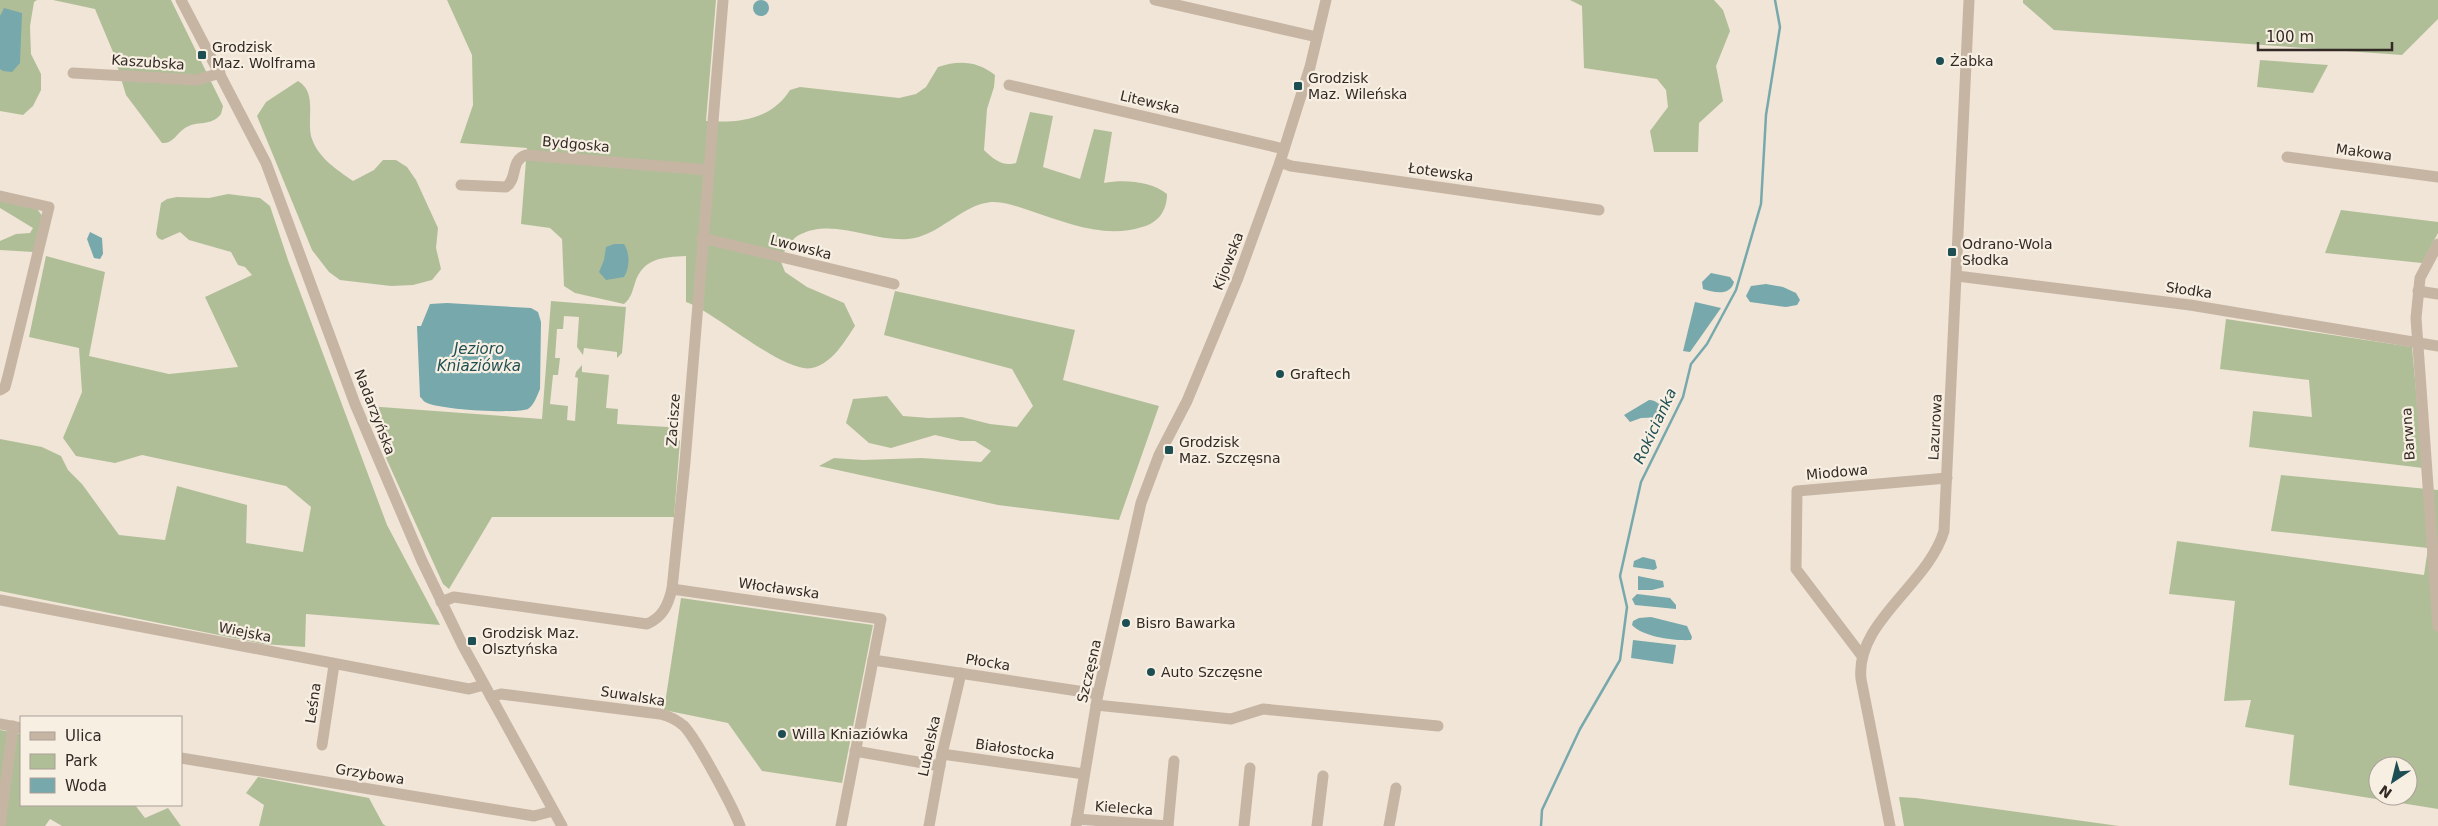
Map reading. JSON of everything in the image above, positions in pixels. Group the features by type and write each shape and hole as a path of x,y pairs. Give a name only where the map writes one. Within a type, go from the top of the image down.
{"street":[{"name":"Nadarzyńska","path":"181,0 266,163 366,433 441,602 491,698 562,826"},
{"name":"Zacisze","path":"441,602 454,597 647,624 664,612 672,589 685,462 723,0"},
{"path":"1155,0 1317,37"},
{"name":"Kijowska","path":"1135,524 1160,455 1186,403 1232,293 1280,162 1326,0"},
{"name":"Lazurowa","path":"1890,826 1861,680 1862,656 1876,628 1924,570 1939,546 1944,530 1970,0"},
{"name":"Kaszubska","path":"73,73 197,80 220,74"},
{"name":"Litewska","path":"1009,85 1284,149"},
{"name":"Bydgoska","path":"461,185 506,187 512,182 516,163 526,155 708,170"},
{"name":"Makowa","path":"2287,157 2438,176"},
{"name":"Łotewska","path":"1280,162 1290,166 1598,210"},
{"path":"0,196 49,207 8,376 5,386 0,390"},
{"name":"Lwowska","path":"702,238 894,284"},
{"name":"Barwna","path":"2438,244 2420,278 2416,343 2438,626"},
{"name":"Słodka","path":"1957,276 2190,304 2438,346"},
{"path":"2418,291 2438,294"},
{"name":"Miodowa","path":"1862,656 1796,569 1797,491 1947,478"},
{"name":"Szczęsna","path":"1077,823 1097,700 1112,640 1135,524"},
{"name":"Włocławska","path":"672,589 881,619 873,660"},
{"name":"Wiejska","path":"0,600 334,665 469,689 484,685"},
{"path":"841,826 873,660"},
{"name":"Płocka","path":"873,660 961,673 1097,700 1231,719 1263,709 1438,726"},
{"name":"Leśna","path":"322,745 334,665"},
{"name":"Lubelska","path":"929,826 941,760 961,673"},
{"name":"Suwalska","path":"491,698 501,694 660,714 674,719 682,724 693,738 740,826"},
{"path":"0,724 17,727 0,826"},
{"name":"Białostocka","path":"855,751 1084,774"},
{"name":"Grzybowa","path":"182,758 534,816 553,811"},
{"path":"1168,826 1174,761"},
{"path":"1244,826 1250,768"},
{"path":"1317,826 1324,776"},
{"path":"1389,826 1396,788"},
{"name":"Kielecka","path":"1077,823 1168,826"}],"green space":[{"path":"0,0 37,0 34,2 30,26 31,54 41,74 41,90 33,106 23,115 0,111"},
{"path":"53,0 171,0 223,106 221,114 213,121 194,124 185,128 169,142 162,143 126,95 113,52 95,9"},
{"path":"447,0 716,0 706,121 730,121 753,118 774,108 790,90 800,87 899,98 916,94 926,87 938,67 953,63 975,64 995,75 994,87 987,109 984,150 995,159 1007,164 1016,163 1030,112 1053,116 1043,167 1080,179 1094,129 1112,132 1104,183 1128,181 1154,186 1167,194 1167,200 1163,211 1153,223 1128,230 1114,231 1086,228 1001,202 991,202 980,204 959,214 929,233 908,239 895,239 825,228 799,235 791,242 780,259 785,272 807,287 844,303 855,326 842,345 826,362 812,368 800,367 785,362 767,352 714,317 686,302 686,256 662,258 643,268 631,295 624,304 575,293 564,286 562,239 550,228 521,224 527,148 460,143 473,105 472,55"},
{"path":"1570,0 1714,0 1723,10 1730,31 1716,66 1723,101 1699,123 1698,152 1654,152 1650,131 1668,107 1666,90 1657,79 1584,68 1582,6"},
{"path":"2023,0 2438,0 2438,19 2402,55 2054,30 2023,3"},
{"path":"2260,60 2328,65 2313,93 2257,87"},
{"path":"298,81 304,86 309,98 311,136 322,156 334,167 353,181 374,170 383,160 396,160 407,167 416,180 438,228 436,248 441,269 432,280 413,285 391,286 340,280 329,272 312,250 257,116 266,102"},
{"path":"228,194 260,198 270,206 288,260 387,525 440,625 306,614 305,647 263,644 0,591 0,439 42,447 61,456 68,470 82,484 119,535 165,540 177,486 247,505 246,543 303,552 311,507 286,486 142,455 115,463 76,456 63,438 82,392 79,348 29,337 46,256 105,272 89,356 169,374 238,367 205,297 252,275 245,267 238,265 231,252 189,240 180,232 162,240 156,234 161,203 167,199 177,197 209,198"},
{"path":"0,199 37,209 43,217 33,252 0,250 0,241 16,234 30,233 33,228 0,208"},
{"path":"2341,210 2438,222 2438,233 2422,263 2325,253"},
{"path":"895,291 1075,330 1063,380 1159,406 1119,520 998,505 819,466 834,458 863,460 921,458 981,462 991,451 975,441 961,441 935,435 891,448 869,443 846,423 853,399 887,396 903,416 929,418 962,417 990,424 1017,427 1033,406 1012,369 884,335"},
{"path":"551,301 626,307 622,353 617,358 617,352 584,348 583,355 577,347 579,317 564,316 563,329 557,329 555,358 560,358 558,375 553,375 550,404 568,406 567,420 575,421 578,378 575,377 576,372 582,365 582,372 609,375 606,408 618,409 617,424 668,427 680,441 674,517 492,517 449,589 443,584 382,449 367,406 542,419"},
{"path":"2226,319 2412,347 2423,468 2249,447 2253,411 2312,417 2309,380 2220,369"},
{"path":"2281,475 2438,490 2438,809 2418,806 2418,756 2368,756 2368,798 2289,785 2294,735 2245,727 2251,700 2224,701 2235,601 2169,594 2177,541 2424,575 2428,548 2271,531"},
{"path":"681,598 873,625 842,783 762,771 728,723 664,710"},
{"path":"0,730 20,734 20,806 136,806 145,818 168,808 181,826 62,826 50,819 45,826 0,826"},
{"path":"258,777 369,798 383,824 386,826 259,826 264,805 246,793"},
{"path":"1899,797 1916,798 2119,826 1904,826"}],"water":[{"path":"758,0 764,0 769,5 767,14 758,16 753,11 753,5"},
{"path":"4,8 22,13 20,63 12,72 0,69 0,16"},
{"path":"90,232 102,238 103,254 100,259 94,258 87,239"},
{"path":"614,244 624,244 628,256 628,265 624,277 606,280 599,272 604,260 606,247"},
{"path":"1711,273 1730,277 1734,282 1729,290 1712,292 1703,289 1702,282"},
{"path":"1766,284 1783,287 1796,293 1800,300 1797,305 1786,307 1750,302 1746,296 1751,286"},
{"path":"1695,302 1721,308 1690,352 1683,351"},
{"name":"Jezioro Kniaziówka","path":"447,303 531,308 538,312 541,322 540,389 534,403 528,409 508,411 460,409 433,405 425,402 420,397 417,326 421,326 430,304"},
{"path":"1649,400 1661,406 1666,412 1665,417 1641,418 1630,422 1624,415"},
{"path":"1643,557 1655,560 1657,568 1654,570 1633,567 1634,561"},
{"path":"1638,576 1663,581 1664,587 1652,590 1638,590"},
{"path":"1637,594 1670,598 1676,605 1676,609 1635,605 1632,599"},
{"path":"1651,617 1687,626 1692,637 1691,640 1668,639 1651,635 1632,625 1633,621 1639,618"},
{"path":"1633,640 1676,645 1673,664 1631,658"}],"waterway":[{"name":"Rokicianka","path":"1541,826 1542,810 1580,729 1620,660 1627,607 1620,576 1641,482 1683,397 1691,364 1707,344 1736,290 1761,204 1766,115 1780,27 1775,0"}],"place":[{"name":"Grodzisk Maz. Wolframa","path":"202,55"},
{"name":"Żabka","path":"1940,61"},
{"name":"Grodzisk Maz. Wileńska","path":"1298,86"},
{"name":"Odrano-Wola Słodka","path":"1952,252"},
{"name":"Graftech","path":"1280,374"},
{"name":"Grodzisk Maz. Szczęsna","path":"1169,450"},
{"name":"Bisro Bawarka","path":"1126,623"},
{"name":"Grodzisk Maz. Olsztyńska","path":"472,641"},
{"name":"Auto Szczęsne","path":"1151,672"},
{"name":"Willa Kniaziówka","path":"782,734"}]}
